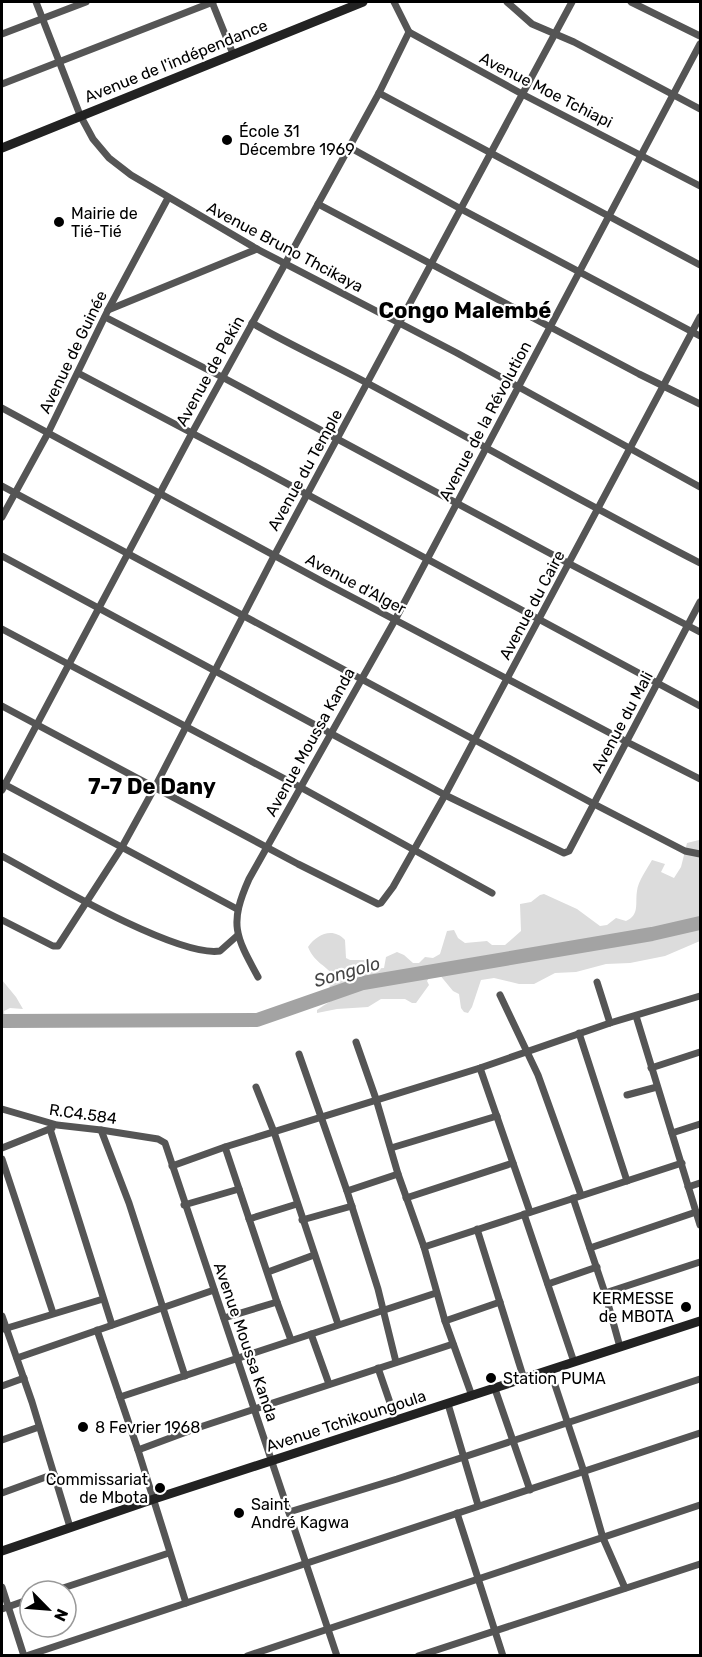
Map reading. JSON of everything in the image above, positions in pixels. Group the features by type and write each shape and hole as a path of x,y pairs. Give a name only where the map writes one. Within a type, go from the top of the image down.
{"street":[{"name":"Avenue Bruno Thcikaya","path":"36,2 81,115 93,139 109,158 131,175 257,249 518,387 700,487"},
{"path":"2,34 86,2"},
{"path":"2,84 212,2 232,54"},
{"name":"Avenue de l'indépendance","path":"2,148 363,2"},
{"path":"394,2 409,32"},
{"path":"507,2 532,24 574,42 700,109"},
{"name":"Avenue du Temple","path":"2,920 58,946 122,847 307,494 524,95 572,2"},
{"path":"631,2 700,36"},
{"name":"Avenue de Pekin","path":"3,786 161,495 222,376 379,93 409,32"},
{"name":"Avenue Moe Tchiapi","path":"409,32 524,95 700,186"},
{"name":"Avenue de la Révolution","path":"395,620 700,44"},
{"path":"379,93 700,265"},
{"path":"349,147 700,336"},
{"name":"Avenue de Guinée","path":"2,518 48,433 106,313 168,198"},
{"path":"318,204 700,404"},
{"path":"106,313 257,249"},
{"path":"106,313 457,504 700,632"},
{"name":"Avenue du Caire","path":"267,846 378,904 381,903 414,850 508,680 700,317"},
{"path":"252,323 368,383 700,563"},
{"path":"78,373 700,706"},
{"name":"Avenue d'Alger","path":"2,408 274,556 700,779"},
{"path":"2,486 594,804 685,851 700,854"},
{"path":"2,556 445,795"},
{"name":"Avenue du Mali","path":"445,795 567,853 700,602"},
{"name":"Avenue Moussa Kanda","path":"237,909 249,879 267,846 395,620"},
{"path":"2,629 300,787 492,893"},
{"path":"2,706 267,846"},
{"path":"3,786 237,909 238,935 258,977"},
{"path":"2,856 164,940 204,951 220,951 238,935"},
{"path":"597,982 610,1023"},
{"path":"500,995 538,1075 581,1195"},
{"path":"172,1166 225,1147 480,1068 610,1023 700,996"},
{"path":"636,1016 700,1225"},
{"path":"579,1033 627,1181"},
{"path":"356,1042 398,1174 424,1246 445,1321 472,1396"},
{"path":"651,1068 700,1052"},
{"path":"299,1054 352,1206 378,1289 396,1362"},
{"path":"480,1068 513,1163 573,1362"},
{"path":"256,1087 274,1132 339,1324"},
{"path":"627,1095 657,1087"},
{"name":"R.C4.584","path":"2,1109 53,1127 101,1130 162,1141"},
{"path":"391,1148 497,1116"},
{"path":"672,1133 700,1124"},
{"path":"2,1148 53,1127 112,1325"},
{"path":"101,1130 129,1203 184,1376"},
{"name":"Avenue Moussa Kanda","path":"162,1141 308,1563 337,1656"},
{"path":"225,1147 291,1340"},
{"path":"2,1159 53,1313"},
{"path":"406,1198 513,1163"},
{"path":"424,1246 682,1163"},
{"path":"347,1191 398,1174"},
{"path":"688,1186 700,1183"},
{"path":"184,1205 239,1189"},
{"path":"573,1198 597,1267 620,1347"},
{"path":"249,1219 297,1204"},
{"path":"302,1220 352,1206"},
{"path":"590,1248 696,1212"},
{"path":"477,1229 524,1378"},
{"path":"268,1272 314,1255"},
{"path":"605,1293 700,1262"},
{"path":"548,1284 597,1267"},
{"path":"17,1358 214,1290"},
{"path":"120,1397 436,1293"},
{"path":"4,1329 103,1299"},
{"path":"224,1318 277,1302"},
{"path":"445,1321 500,1302"},
{"path":"2,1316 4,1329 24,1378 70,1527"},
{"name":"Avenue Tchikoungoula","path":"2,1551 154,1499 700,1321"},
{"path":"97,1330 154,1499 186,1603"},
{"path":"311,1334 329,1384"},
{"path":"138,1450 453,1344"},
{"path":"378,1368 396,1420"},
{"path":"550,1370 603,1538 625,1588"},
{"path":"2,1386 24,1378"},
{"path":"289,1512 700,1379"},
{"path":"495,1389 530,1490"},
{"path":"448,1404 478,1505"},
{"path":"2,1440 39,1427"},
{"path":"2,1587 5,1608 25,1656 700,1433"},
{"path":"2,1493 54,1474"},
{"path":"247,1656 700,1505"},
{"path":"457,1513 503,1656"},
{"path":"78,1583 170,1552"},
{"path":"418,1656 700,1564"}],"shaded area":[{"path":"699,840 700,919 683,925 619,939 581,945 564,945 532,954 520,954 367,980 346,985 329,996 330,983 334,977 314,957 308,947 320,936 335,934 345,940 346,958 365,960 371,969 384,968 386,957 397,952 413,963 419,963 425,957 433,958 440,954 447,931 454,930 458,938 465,943 487,941 492,945 505,945 521,931 520,904 531,902 544,894 577,909 600,926 607,925 616,918 626,921 635,912 638,887 652,860 665,864 661,872 674,878 681,867 687,843"},
{"path":"700,926 700,941 665,956 630,963 606,964 576,972 555,973 534,984 519,984 494,978 481,980 468,1013 461,1008 459,994 453,991 436,973 427,981 429,985 416,1003 405,999 381,999 368,1007 317,1013 317,1010 338,997 377,983 408,980 428,973 517,961 534,956 642,939 656,939"},
{"path":"2,980 23,1009 10,1008 4,1011 5,1019 2,1019"}],"waterway":[{"name":"Songolo","path":"2,1021 257,1020 363,983 652,934 700,923"}],"place":[{"name":"École 31 Décembre 1969","path":"227,140"},
{"name":"Mairie de Tié-Tié","path":"59,222"},
{"name":"KERMESSE de MBOTA","path":"686,1307"},
{"name":"Station PUMA","path":"491,1378"},
{"name":"8 Fevrier 1968","path":"83,1427"},
{"name":"Commissariat de Mbota","path":"160,1488"},
{"name":"Saint André Kagwa","path":"239,1513"}],"district":[{"name":"Congo Malembé","path":"465,310"},
{"name":"7-7 De Dany","path":"152,786"}]}
